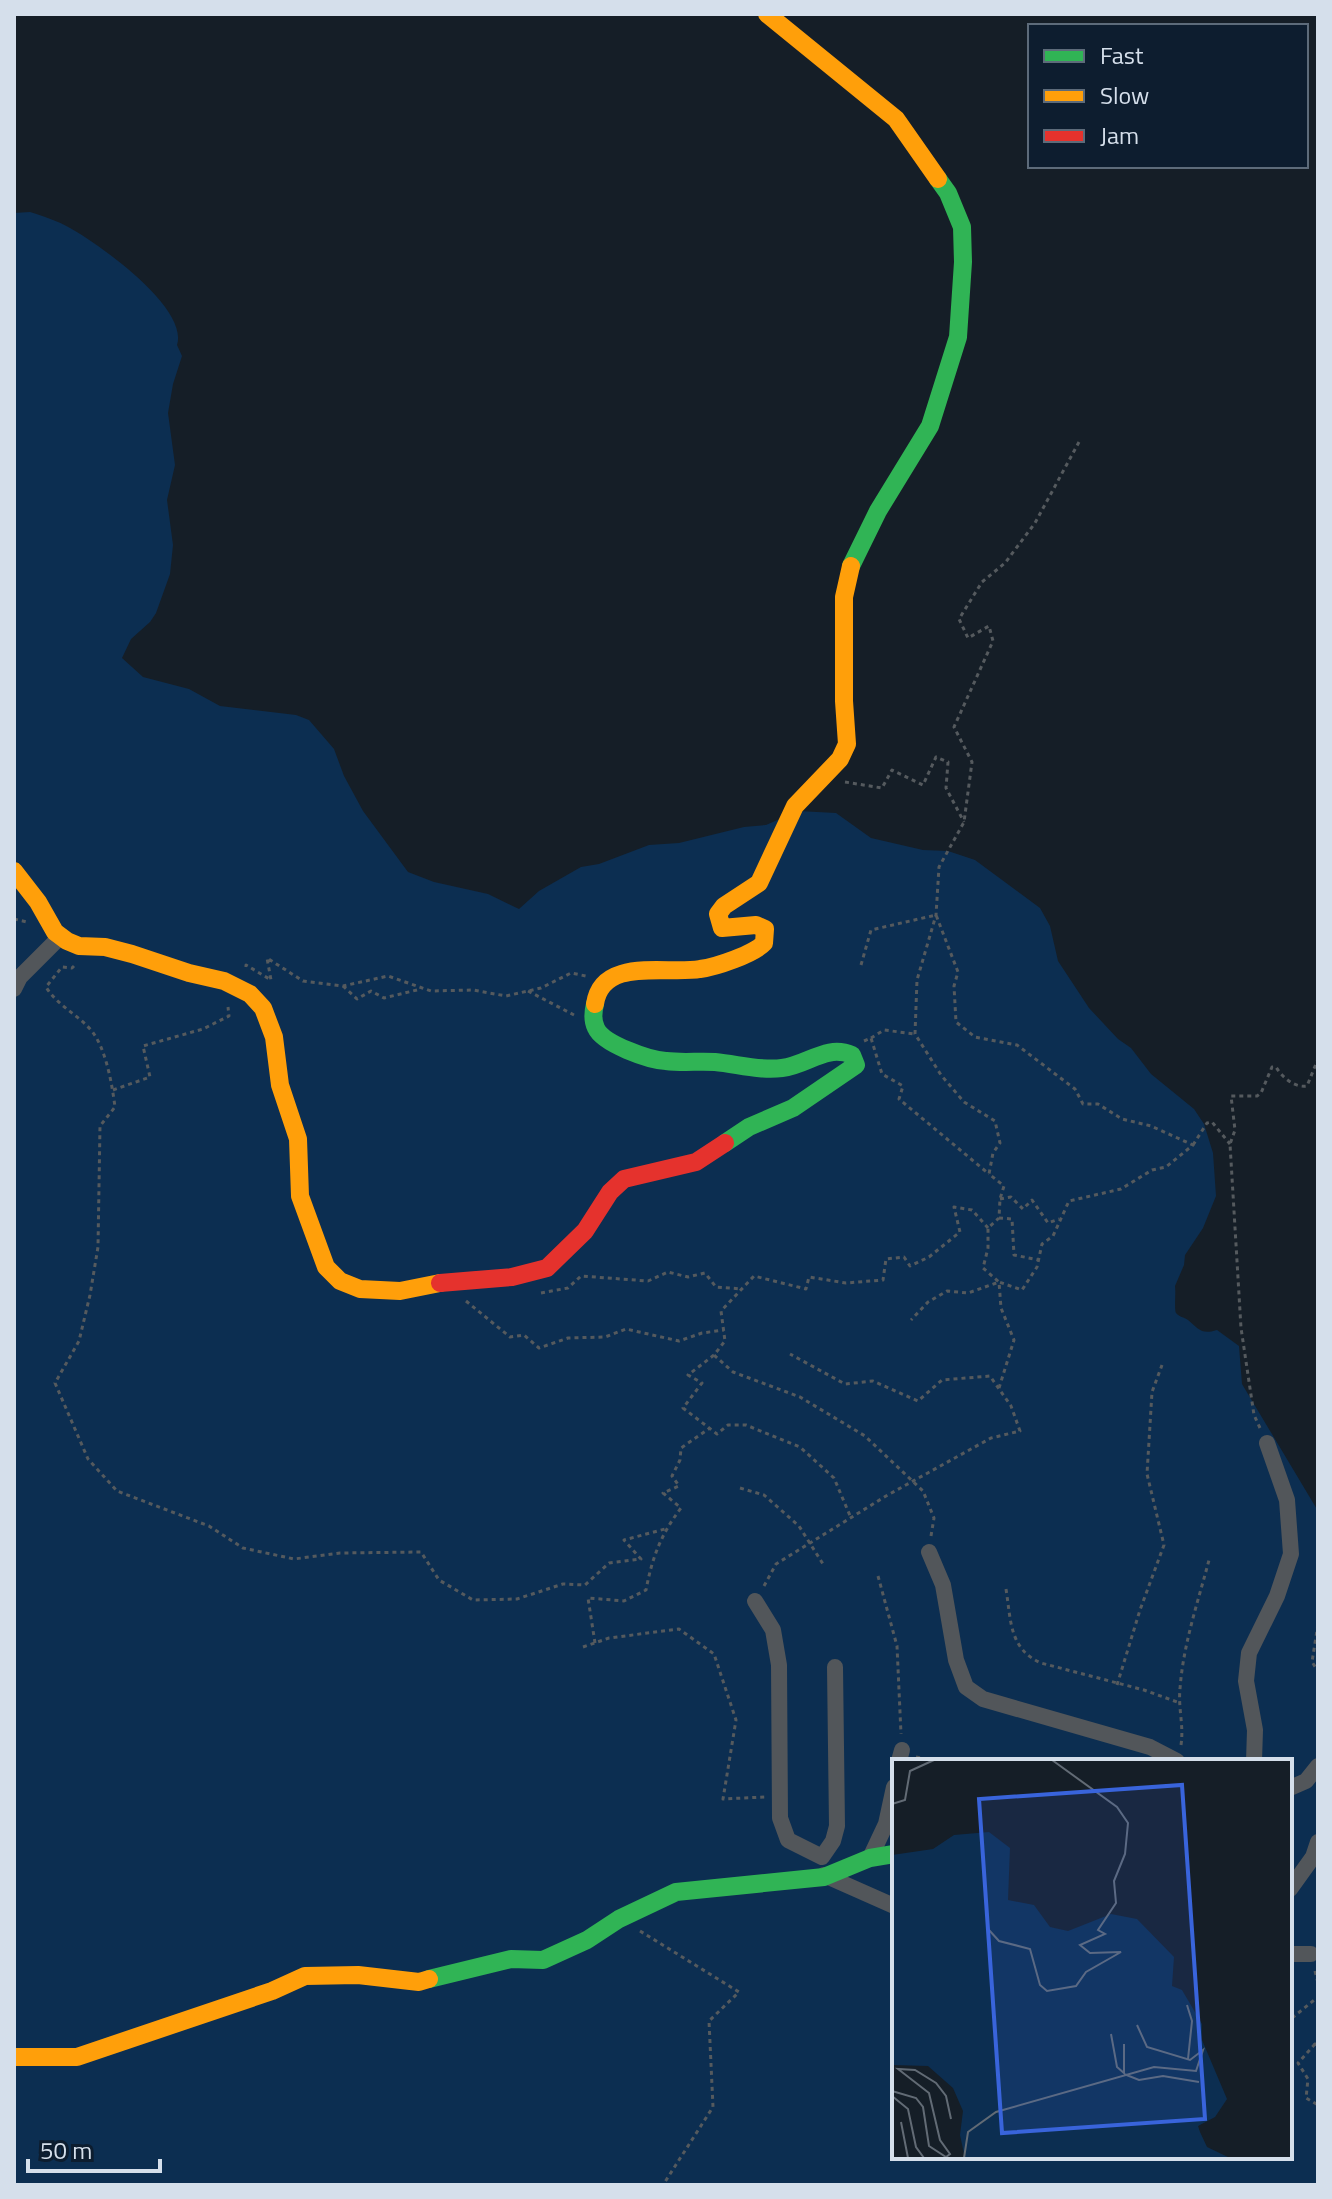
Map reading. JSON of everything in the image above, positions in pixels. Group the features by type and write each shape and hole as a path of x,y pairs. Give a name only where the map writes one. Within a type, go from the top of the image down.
{"street":[{"path":"14,871 38,902 55,932 79,946 132,954 224,981 250,994 263,1008 274,1037 280,1085 298,1139 300,1196 326,1267 340,1281 370,1291 400,1291 443,1283 512,1277 547,1268 585,1231 610,1192 624,1179 696,1162 749,1127 793,1108 856,1065 852,1055 843,1050 826,1051 790,1067 756,1068 714,1062 659,1061 600,1036 594,1025 594,1002 603,986 617,974 645,969 699,970 755,952 763,945 767,935 765,929 756,925 722,928 718,914 724,906 759,883 795,806 840,759 847,744 844,597 852,562 878,511 930,426 958,337 962,227 948,193 896,119 767,14"},
{"path":"14,989 20,977 61,936"},
{"path":"1254,1759 1255,1730 1246,1681 1249,1653 1277,1596 1291,1554 1287,1500 1267,1443"},
{"path":"929,1552 943,1585 956,1660 966,1687 983,1699 1179,1756"},
{"path":"755,1601 773,1630 779,1665 780,1818 788,1840 822,1857"},
{"path":"824,1877 822,1857 833,1841 838,1818 835,1667"},
{"path":"1292,1787 1306,1781 1318,1766"},
{"path":"870,1858 886,1824 892,1796"},
{"path":"1292,1886 1313,1857 1318,1842"},
{"path":"14,2057 77,2057 272,1991 305,1976 358,1975 419,1982 511,1959 543,1960 676,1892 824,1877 870,1858 892,1854"},
{"path":"824,1877 892,1905"},
{"path":"1292,1954 1311,1954"}],"path":[{"path":"989,1174 993,1153 1000,1143 995,1121 964,1102 941,1075 915,1034 917,980 936,915 939,867 964,822 972,762 954,727 993,641 989,626 968,638 959,619 982,582 1005,563 1035,523 1079,442"},
{"path":"840,759 843,782 882,788 892,770 923,785 936,757 948,762 946,788 964,822"},
{"path":"861,965 871,930 936,915"},
{"path":"936,915 958,972 954,986 956,1022 975,1037 1017,1045 1075,1089 1083,1104 1098,1104 1122,1119 1151,1126 1193,1145"},
{"path":"91,947 72,968 62,967 46,987 54,999 93,1031 109,1071 115,1107 100,1126 98,1247 90,1295 79,1341 55,1383 88,1459 117,1491 209,1526 243,1548 294,1559 340,1553 421,1552 439,1580 473,1600 517,1599 563,1584 585,1585 609,1563 641,1559 624,1540 665,1529"},
{"path":"250,994 246,965 271,980 267,958 303,981 343,986 388,976 431,991 473,990 506,996 541,988 571,973 610,980"},
{"path":"113,1090 150,1077 143,1046 203,1029 229,1016 224,981"},
{"path":"343,986 357,999 371,991 384,998 423,988"},
{"path":"528,991 594,1025"},
{"path":"843,1050 884,1030 915,1034"},
{"path":"871,1038 882,1074 903,1086 899,1099 1004,1186 999,1218 988,1228"},
{"path":"1267,1443 1254,1415 1241,1328 1230,1144 1235,1130 1231,1096 1257,1096 1272,1067 1276,1067 1285,1079 1301,1087 1307,1086 1318,1059"},
{"path":"851,1518 834,1478 800,1447 746,1425 728,1425 717,1434 683,1408 702,1383 688,1375 714,1355 725,1341 721,1311 754,1276 806,1289 809,1277 846,1283 883,1280 886,1259 904,1257 910,1266 929,1257 960,1232 954,1207 972,1210 988,1228 988,1248 983,1268 999,1282 1022,1290 1039,1260 1042,1244 1053,1236 1069,1201 1121,1189 1152,1170 1166,1167 1193,1145 1207,1123 1212,1122 1230,1144"},
{"path":"1000,1199 1011,1197 1023,1209 1032,1200 1048,1223 1061,1218"},
{"path":"999,1218 1012,1219 1014,1255 1039,1260"},
{"path":"540,1293 568,1288 581,1276 648,1281 668,1272 688,1277 705,1273 716,1287 742,1289"},
{"path":"911,1320 928,1302 947,1291 968,1293 999,1282"},
{"path":"999,1282 1001,1308 1014,1340 999,1388"},
{"path":"443,1283 510,1337 524,1335 539,1348 568,1338 605,1337 626,1329 679,1341 724,1330"},
{"path":"755,1601 776,1564 991,1438 1020,1431 1011,1406 990,1376 942,1380 918,1401 873,1381 845,1384 790,1354"},
{"path":"714,1355 733,1372 800,1397 865,1436 923,1491 934,1518 929,1552"},
{"path":"1117,1685 1164,1545 1147,1474 1152,1392 1162,1365"},
{"path":"595,1643 588,1598 624,1601 646,1590 653,1556 665,1529 681,1508 663,1493 679,1486 672,1476 680,1460 681,1448 710,1428"},
{"path":"740,1488 764,1495 799,1526 823,1564"},
{"path":"1179,1756 1183,1729 1179,1691 1187,1642 1209,1560"},
{"path":"878,1576 897,1646 901,1755 926,1759"},
{"path":"1006,1589 1013,1634 1027,1657 1180,1703"},
{"path":"1318,1624 1312,1662 1318,1671"},
{"path":"583,1647 609,1638 679,1629 714,1654 736,1720 723,1799 780,1797"},
{"path":"619,1919 739,1992 709,2021 713,2107 663,2185"},
{"path":"1292,2018 1318,1997"},
{"path":"1317,2046 1298,2063 1308,2079 1306,2098 1318,2105"}],"shaded area":[{"path":"30,212 70,228 120,262 156,296 177,330 177,345 182,356 168,413 175,465 167,500 173,545 170,574 156,613 131,639 122,658 143,677 189,689 220,706 296,715 309,720 334,749 363,811 408,872 434,882 488,894 519,909 539,891 581,867 599,864 649,845 679,843 744,827 766,825 798,811 836,813 871,838 923,850 948,851 975,860 1040,908 1050,926 1058,961 1089,1008 1118,1039 1131,1048 1151,1074 1194,1109 1204,1124 1213,1153 1216,1196 1203,1228 1185,1255 1175,1286 1176,1313 1201,1330 1217,1330 1239,1346 1242,1384 1318,1511 1318,2185 14,2185 14,213"}],"traffic: fast":[{"path":"851,566 878,511 930,426 958,337 962,227 948,193 938,179"},
{"path":"595,1004 594,1022 600,1034 627,1050 658,1060 715,1062 774,1069 825,1053 852,1055 856,1065 793,1108 749,1127 725,1143"},
{"path":"429,1979 511,1959 543,1960 676,1892 824,1877 870,1858 892,1854"}],"traffic: slow":[{"path":"767,14 896,119 938,179"},
{"path":"595,1004 600,989 610,979 623,973 707,968 744,956 764,943 765,929 756,925 722,928 718,914 724,906 759,883 795,806 840,759 847,744 844,597 851,566"},
{"path":"14,871 38,902 55,932 67,941 79,946 105,947 132,954 224,981 250,994 263,1008 274,1037 280,1085 298,1139 300,1196 326,1267 340,1281 360,1289 400,1291 440,1283"},
{"path":"14,2057 77,2057 272,1991 305,1976 358,1975 419,1982 429,1979"}],"traffic: jam":[{"path":"440,1283 512,1277 547,1268 585,1231 610,1192 624,1179 696,1162 725,1143"}]}
